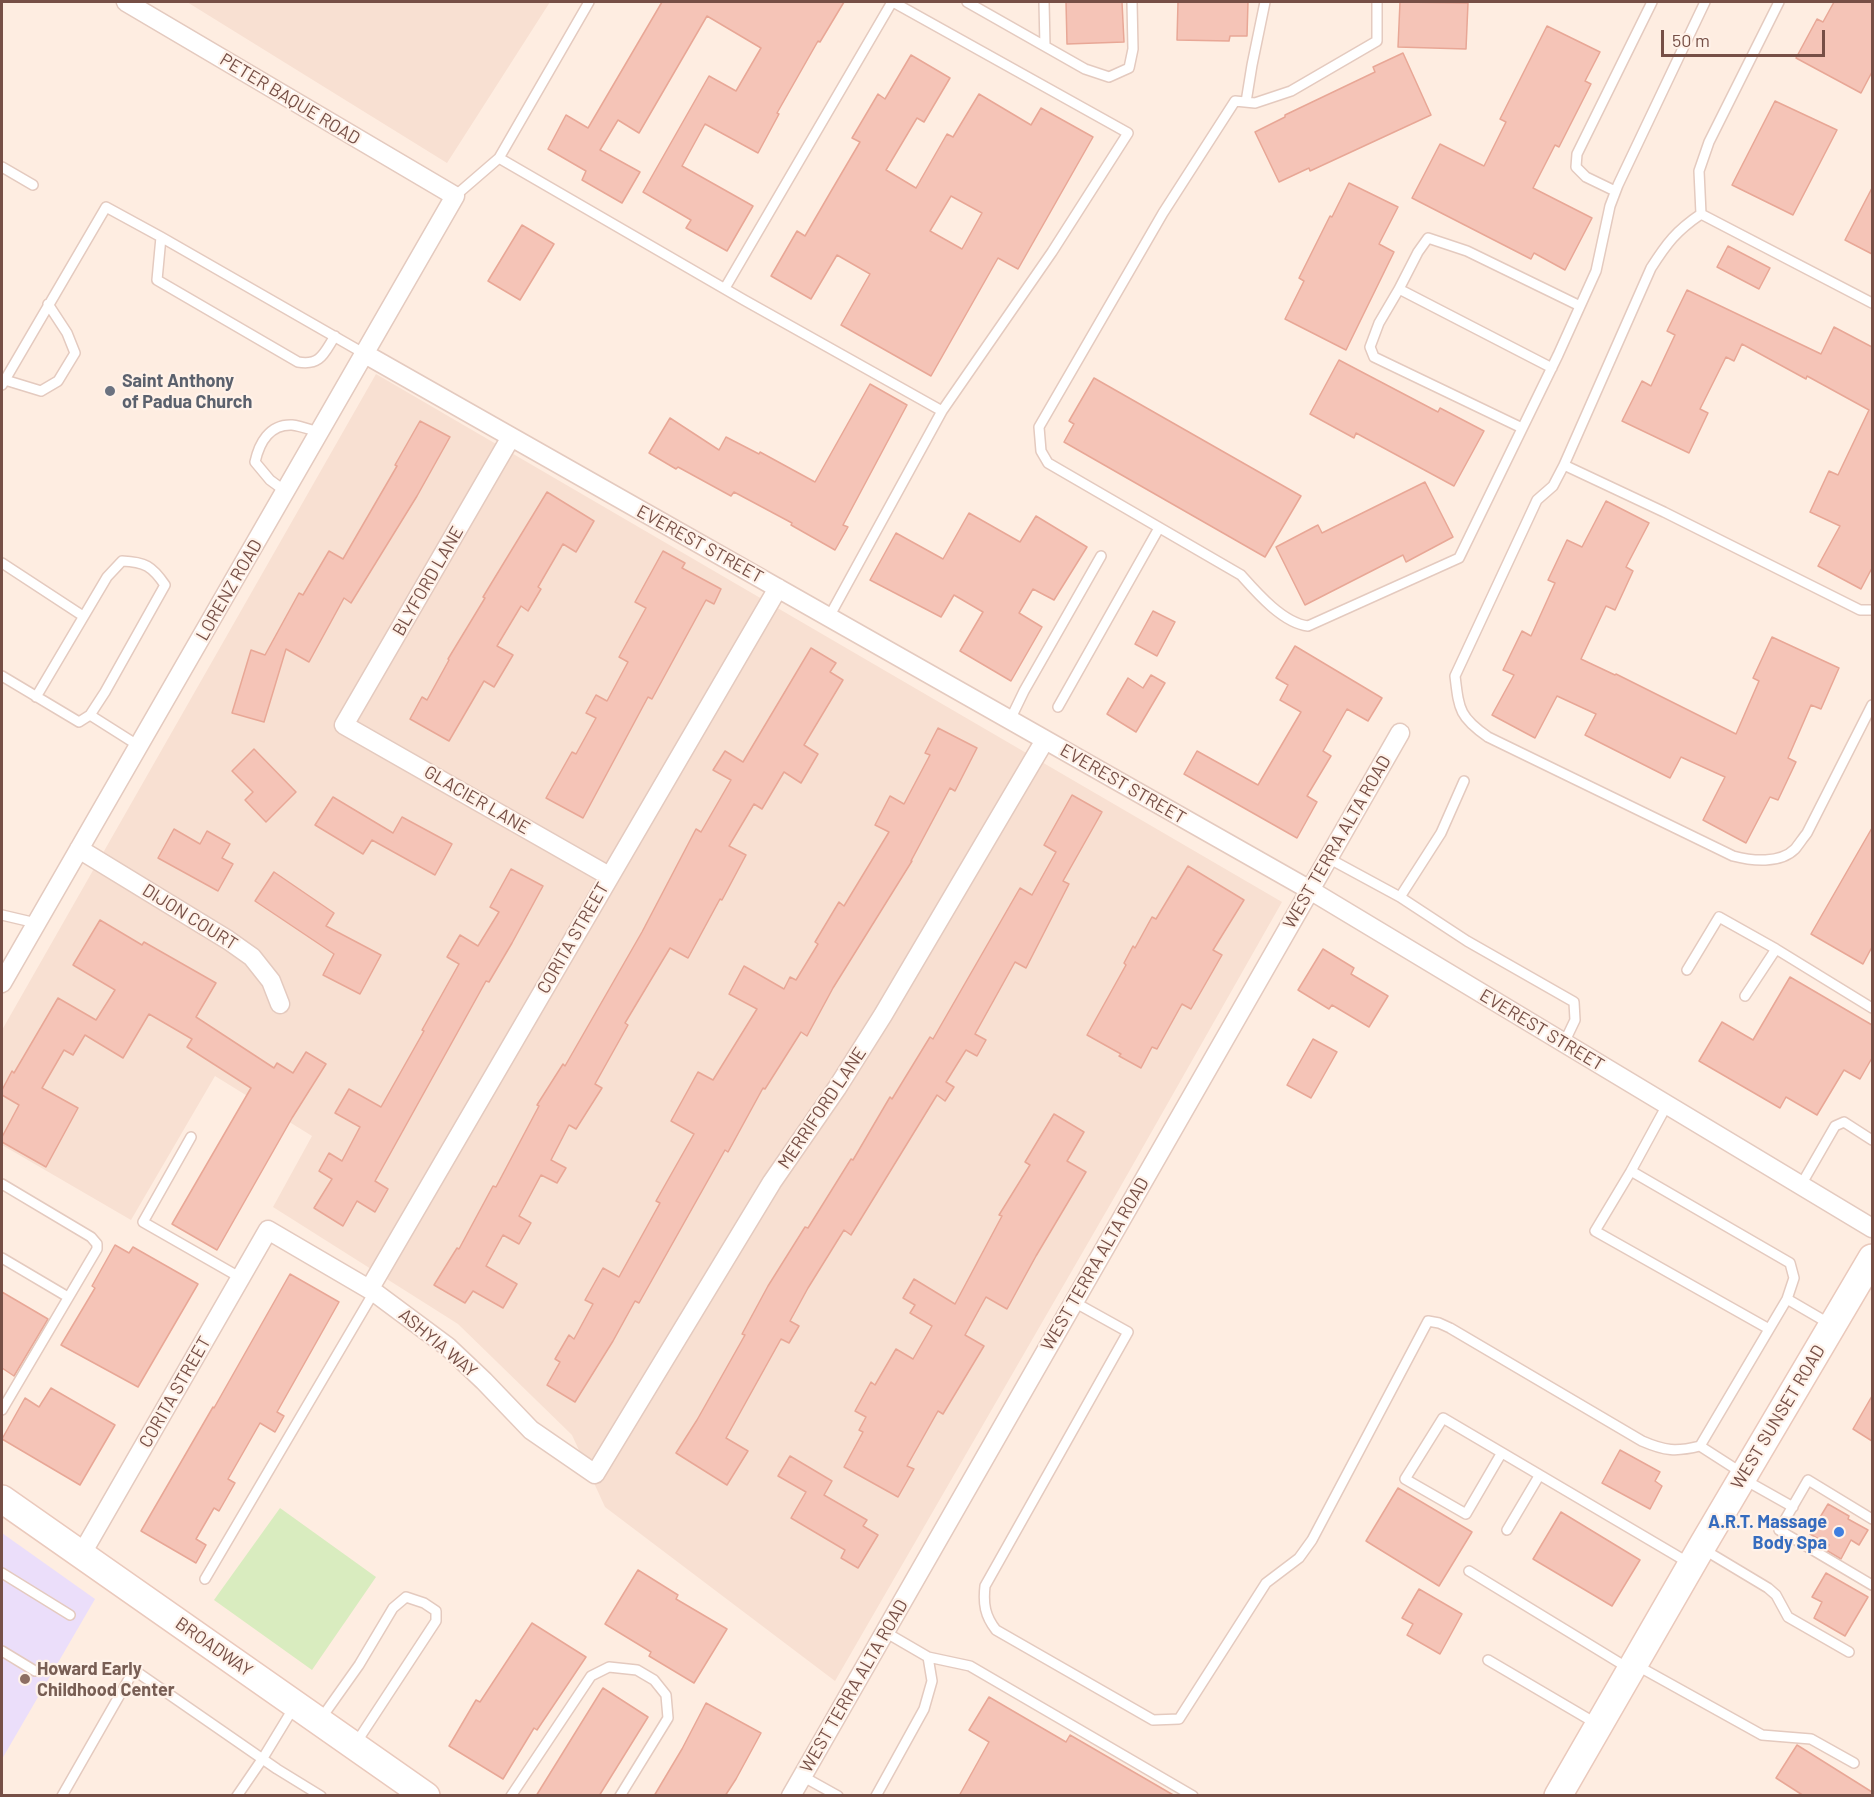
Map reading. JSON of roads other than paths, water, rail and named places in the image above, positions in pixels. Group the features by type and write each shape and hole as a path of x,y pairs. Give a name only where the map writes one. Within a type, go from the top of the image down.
{"main road":[{"name":"WEST SUNSET ROAD","path":"1558,1796 1872,1258"},
{"name":"BROADWAY","path":"2,1498 426,1796"}],"street":[{"name":"PETER BAQUE ROAD","path":"126,2 455,196"},
{"name":"LORENZ ROAD","path":"2,983 455,196"},
{"name":"EVEREST STREET","path":"365,354 1310,890 1872,1228"},
{"name":"BLYFORD LANE","path":"344,724 511,437"},
{"name":"CORITA STREET","path":"372,1290 609,876 778,588"},
{"name":"GLACIER LANE","path":"344,724 609,876"},
{"name":"WEST TERRA ALTA ROAD","path":"791,1796 1400,733"},
{"name":"MERRIFORD LANE","path":"595,1474 771,1182 837,1088 884,1015 1045,740"},
{"name":"DIJON COURT","path":"79,849 252,957 271,981 280,1004"},
{"name":"CORITA STREET","path":"81,1555 268,1230"},
{"name":"ASHYIA WAY","path":"268,1230 372,1290 448,1347 531,1430 595,1474"}],"lane":[{"path":"455,196 499,158 589,2"},
{"path":"724,288 893,2 1128,133 1053,252 942,411 829,617"},
{"path":"968,2 1085,69 1110,77 1129,68 1133,49 1132,2"},
{"path":"1044,2 1045,46"},
{"path":"1246,102 1265,2"},
{"path":"1377,2 1377,41 1291,91 1255,103 1235,101 1163,213 1039,427 1041,452 1048,463 1240,574 1258,594 1296,624 1308,626 1459,558 1552,368 1596,271 1615,191 1705,2"},
{"path":"1615,191 1586,177 1576,166 1577,154 1652,2"},
{"path":"1701,214 1700,171 1709,142 1779,2"},
{"path":"499,158 942,411"},
{"path":"2,167 33,185"},
{"path":"48,304 67,333 75,353 58,381 41,391 3,383 48,304 106,207 365,354"},
{"path":"1701,214 1872,303"},
{"path":"1701,214 1668,241 1651,268 1564,465 1553,486 1537,500 1455,676 1459,708 1470,724 1488,737 1733,856 1755,861 1774,859 1793,851 1807,833 1872,705"},
{"path":"161,237 157,280 298,362 309,364 318,361 335,336"},
{"path":"1522,428 1374,357 1370,347 1379,323 1428,238 1467,251 1580,306"},
{"path":"1399,289 1552,368"},
{"path":"285,491 270,480 255,462 259,446 272,430 290,425 320,432"},
{"path":"1564,465 1860,610 1872,610"},
{"path":"1058,707 1159,528"},
{"path":"1010,720 1024,691 1101,556"},
{"path":"2,676 36,697 79,722 90,715 165,585 155,570 140,562 122,561 107,577 36,697"},
{"path":"2,563 83,616"},
{"path":"90,715 139,746"},
{"path":"1400,897 1441,833 1464,781"},
{"path":"1328,858 1400,897 1467,941 1574,1002 1575,1020 1564,1043"},
{"path":"2,915 36,923"},
{"path":"1688,970 1719,917 1872,1008"},
{"path":"1744,996 1776,949"},
{"path":"1667,1105 1595,1231 1769,1329"},
{"path":"1801,1185 1835,1126 1844,1122 1872,1140"},
{"path":"191,1137 143,1222 241,1278"},
{"path":"1630,1171 1790,1263 1794,1278 1786,1299 1700,1446"},
{"path":"2,1184 91,1237 98,1244 2,1410"},
{"path":"2,1257 68,1297"},
{"path":"205,1579 372,1290"},
{"path":"1786,1299 1832,1326"},
{"path":"1074,1302 1128,1332 985,1586 983,1600 989,1621 996,1630 1153,1720 1179,1719 1266,1583 1299,1558 1312,1540 1428,1321 1450,1328 1642,1441 1662,1450 1681,1450 1700,1446 1793,1507"},
{"path":"1501,1454 1466,1514 1405,1479 1443,1418 1539,1476 1696,1556 1768,1588 1776,1595 1788,1617 1849,1652"},
{"path":"1508,1530 1539,1476"},
{"path":"1872,1519 1808,1480 1779,1530 1872,1585"},
{"path":"1469,1570 1632,1667 1762,1735 1810,1739 1854,1763"},
{"path":"2,1573 70,1615"},
{"path":"320,1721 359,1665 393,1608 406,1597 424,1603 436,1611 436,1621 354,1745"},
{"path":"885,1632 928,1657 970,1666 1193,1796"},
{"path":"2,1651 35,1671"},
{"path":"876,1796 924,1709 932,1681 928,1657"},
{"path":"1488,1660 1599,1725"},
{"path":"511,1796 591,1676 609,1667 637,1670 654,1680 666,1695 668,1718 620,1796"},
{"path":"62,1796 134,1670 321,1796"},
{"path":"237,1796 296,1705"},
{"path":"802,1776 838,1796"}],"place":[{"name":"Saint Anthony of Padua Church","path":"110,391"},
{"name":"A.R.T. Massage Body Spa","path":"1839,1532"},
{"name":"Howard Early Childhood Center","path":"25,1679"}]}
